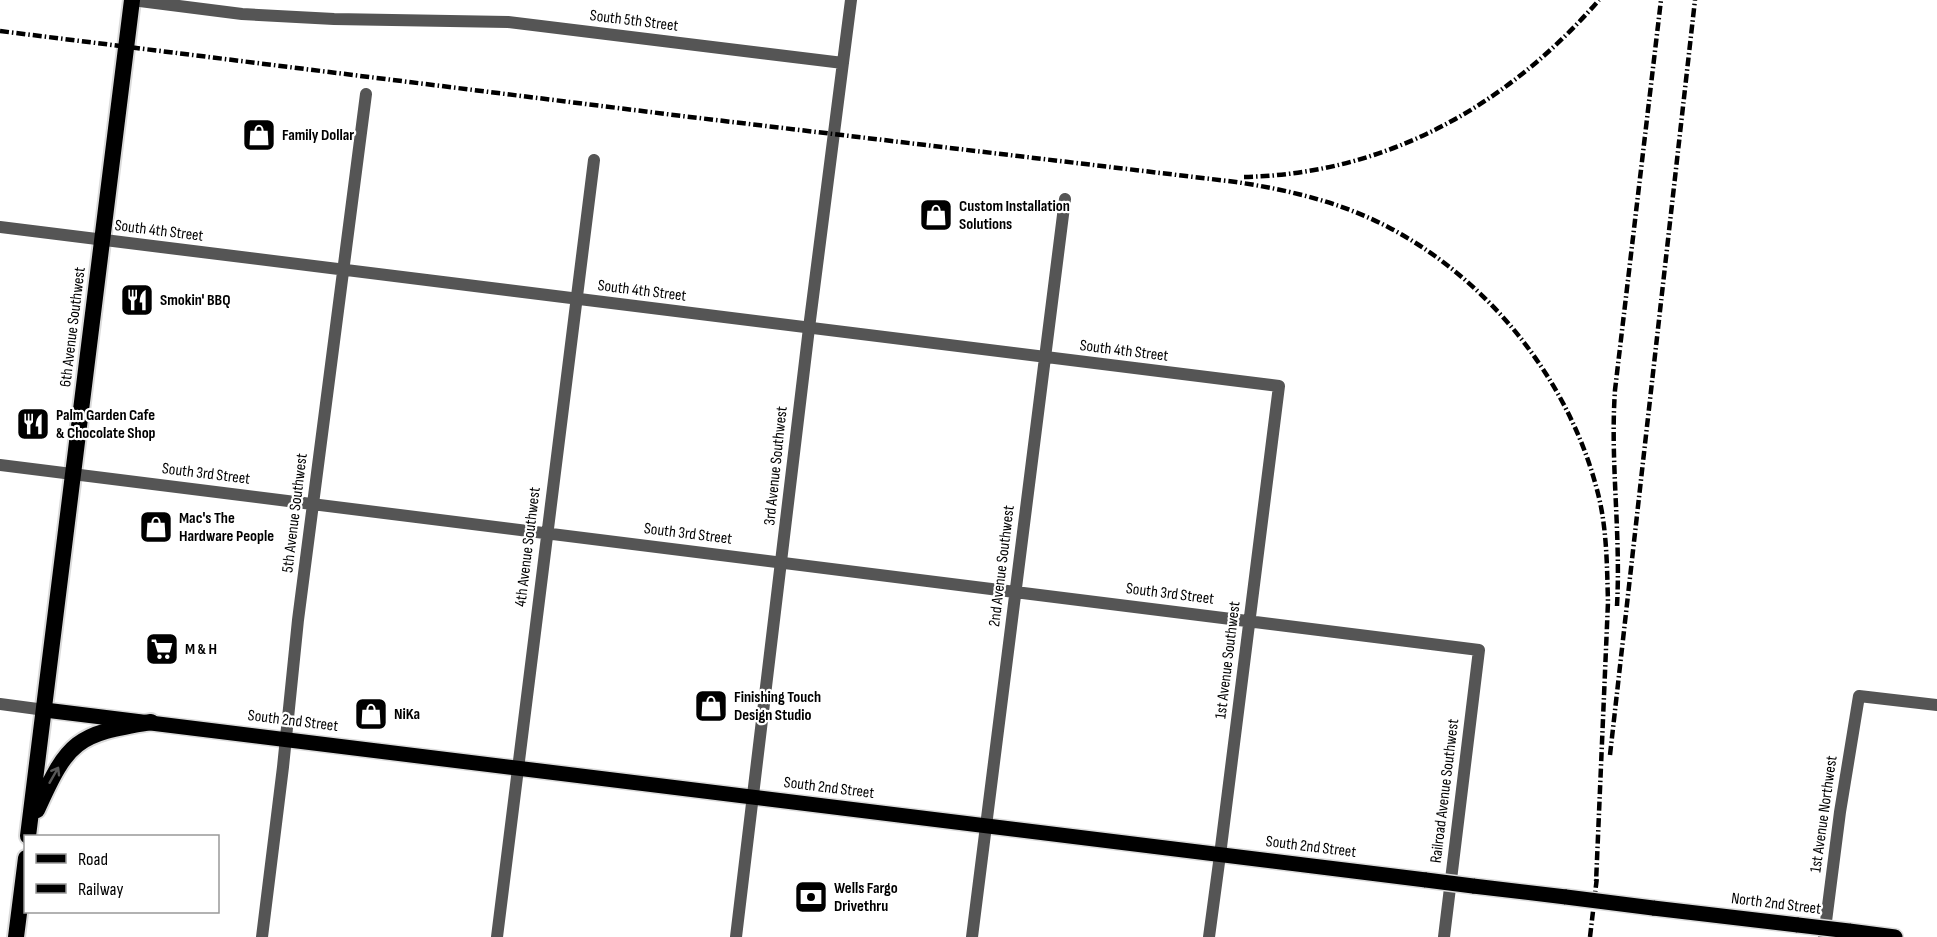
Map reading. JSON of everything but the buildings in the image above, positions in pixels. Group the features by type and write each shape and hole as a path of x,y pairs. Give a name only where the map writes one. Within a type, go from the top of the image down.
{"highway":[{"name":"6th Avenue Southwest","path":"29,832 132,0"},
{"path":"29,832 51,779 68,752 77,744 99,732 151,722"},
{"path":"16,937 24,874"}],"main road":[{"name":"South 2nd Street","path":"45,710 987,824 1653,908"},
{"name":"North 2nd Street","path":"1653,908 1895,937"}],"street":[{"name":"South 5th Street","path":"132,0 242,14 508,22 843,63"},
{"name":"3rd Avenue Southwest","path":"736,937 809,328 852,0"},
{"name":"5th Avenue Southwest","path":"262,937 366,94"},
{"name":"4th Avenue Southwest","path":"497,937 594,160"},
{"name":"2nd Avenue Southwest","path":"972,937 1065,199"},
{"name":"South 4th Street","path":"0,227 1279,386"},
{"name":"1st Avenue Southwest","path":"1209,937 1279,386"},
{"name":"South 3rd Street","path":"0,465 1479,650"},
{"name":"Railroad Avenue Southwest","path":"1444,937 1479,650"},
{"name":"1st Avenue Northwest","path":"1824,937 1840,812 1859,696 1937,705"},
{"name":"South 2nd Street","path":"0,704 45,710"}],"railway":[{"path":"1244,177 1296,173 1346,163 1394,148 1440,127 1484,102 1525,72 1563,38 1599,0"},
{"path":"1617,606 1615,390 1661,0"},
{"path":"1610,755 1695,0"},
{"path":"0,31 1236,182 1314,198 1370,218 1388,227 1426,250 1462,277 1524,342 1549,379 1571,418 1588,459 1602,514 1608,602 1596,883"},
{"path":"1590,937 1597,877"}],"place":[{"name":"Family Dollar","path":"259,135"},
{"name":"Custom Installation Solutions","path":"936,215"},
{"name":"Smokin' BBQ","path":"137,300"},
{"name":"Palm Garden Cafe & Chocolate Shop","path":"33,424"},
{"name":"Mac's The Hardware People","path":"156,527"},
{"name":"M & H","path":"162,649"},
{"name":"Finishing Touch Design Studio","path":"711,706"},
{"name":"NiKa","path":"371,714"},
{"name":"Wells Fargo Drivethru","path":"811,897"}]}
